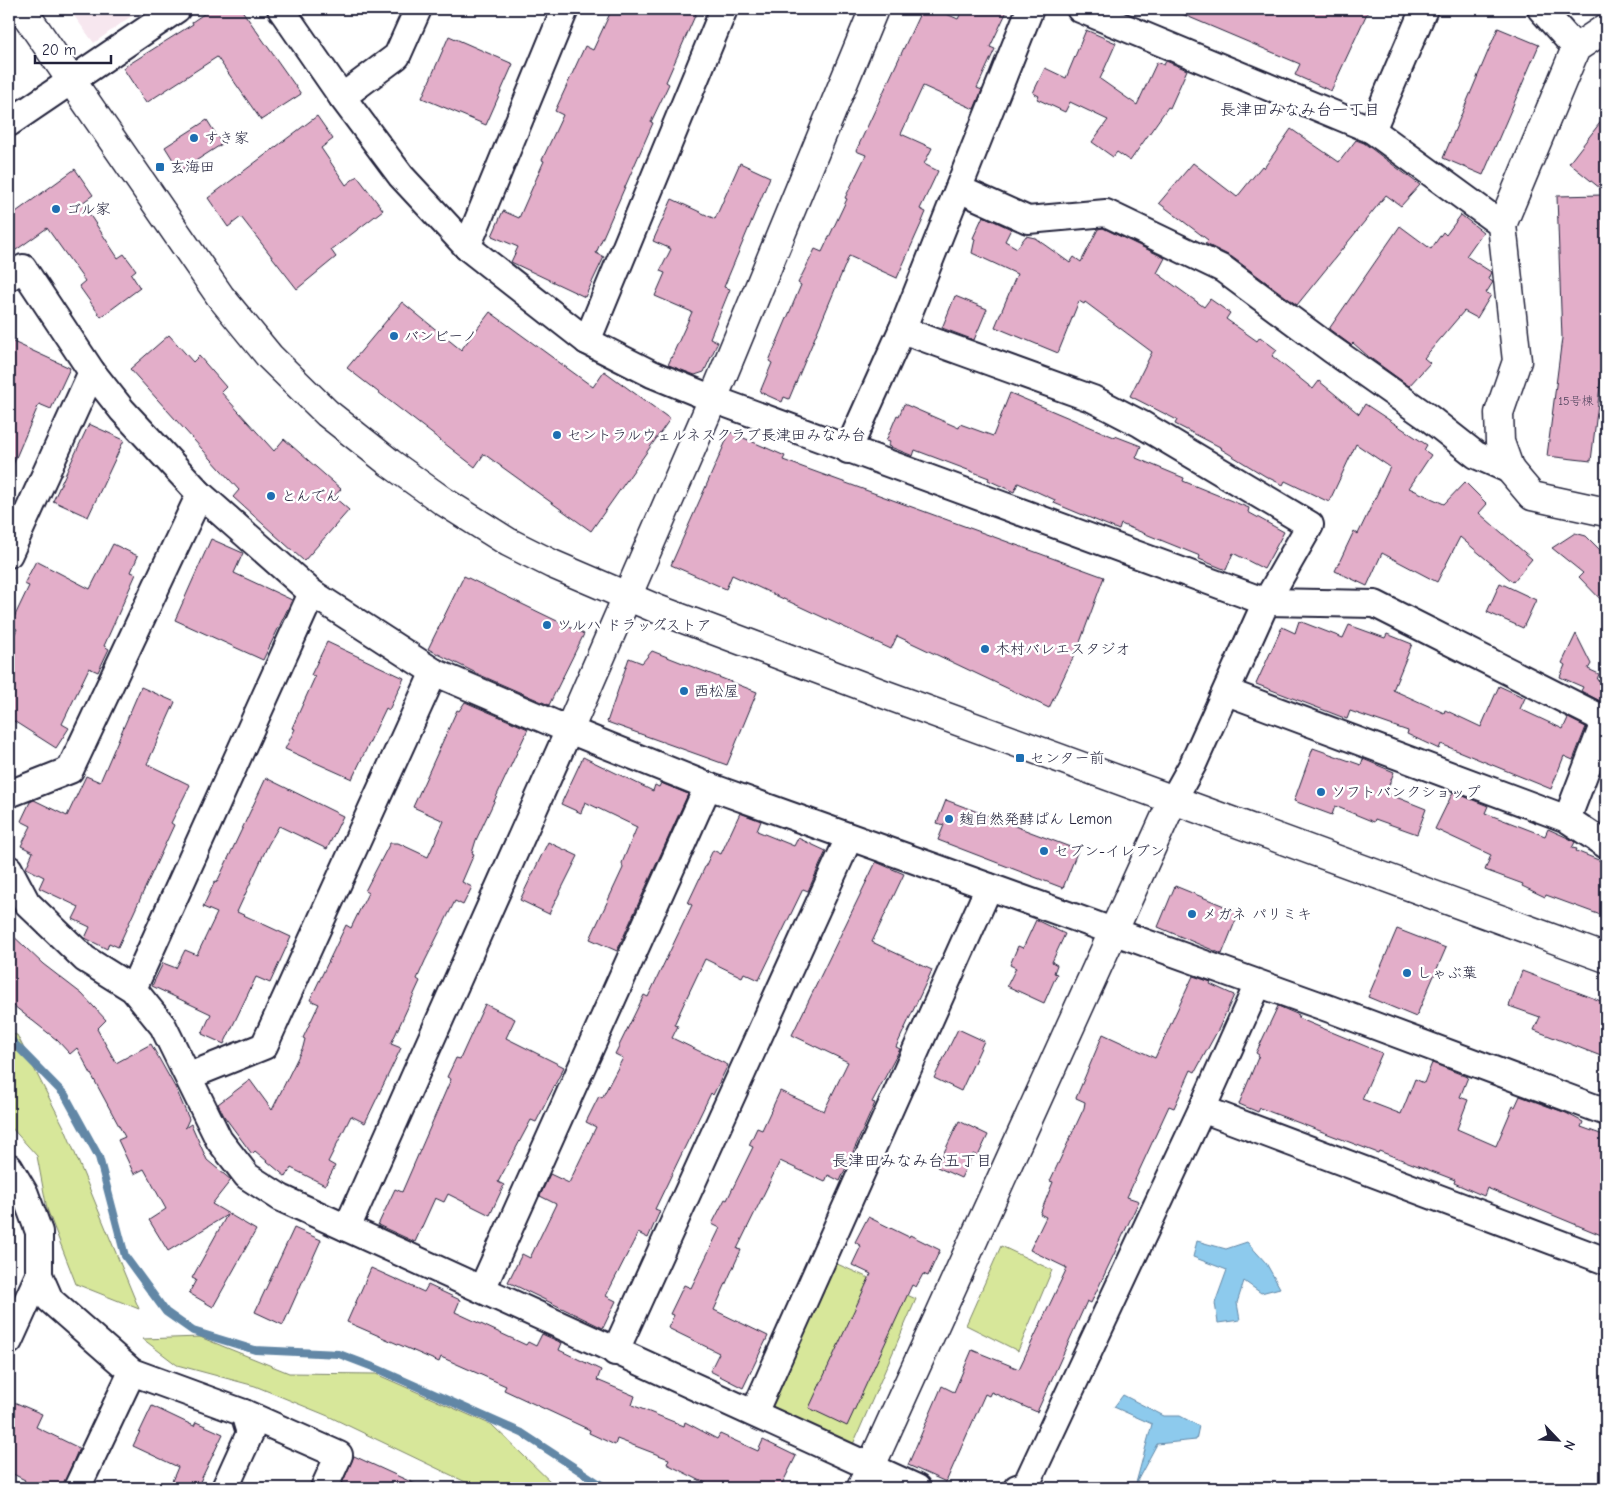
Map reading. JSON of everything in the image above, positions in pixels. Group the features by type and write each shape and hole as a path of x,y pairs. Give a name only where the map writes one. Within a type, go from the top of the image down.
{"street":[{"path":"22,9 220,296 270,357 327,413 413,479 508,542 628,597 881,693 1606,958"},
{"path":"9,124 177,9"},
{"path":"281,9 342,97 401,176 467,247 586,341 652,374 714,399 848,450 1266,602 1375,604 1605,720 1567,819"},
{"path":"342,97 397,56 418,9"},
{"path":"467,247 565,9"},
{"path":"586,341 724,9"},
{"path":"346,1228 569,730 714,399 874,9"},
{"path":"848,450 902,330 1030,9"},
{"path":"1080,9 1372,130 1502,225"},
{"path":"1541,9 1576,48"},
{"path":"1372,130 1421,10"},
{"path":"1606,28 1576,48 1502,225 1517,361 1499,413 1500,442 1510,470 1532,496 1606,512"},
{"path":"959,189 1028,220 1106,212 1224,269 1331,349 1429,418 1476,455 1510,470"},
{"path":"9,277 23,268 92,372 122,410 200,494 312,593 434,672 569,730 708,786 1258,984 1606,1112"},
{"path":"866,1478 1173,800 1193,764 1227,692 1266,602 1310,524 1141,424 1093,399 902,330"},
{"path":"9,554 92,372"},
{"path":"9,794 70,770 200,494"},
{"path":"133,989 312,593"},
{"path":"189,1076 264,1046 434,672"},
{"path":"1227,692 1567,819 1606,845"},
{"path":"482,1290 708,786"},
{"path":"615,1352 849,838"},
{"path":"9,869 27,903 85,959 133,989 163,1026 219,1140 247,1176 281,1198 615,1352 754,1413 866,1478 917,1488"},
{"path":"754,1413 989,887"},
{"path":"1017,1488 1026,1485 1202,1109 1258,984"},
{"path":"1202,1109 1606,1261"},
{"path":"9,1167 25,1194 39,1232 39,1276 50,1300 132,1372 244,1413 339,1455 324,1488"},
{"path":"9,1341 39,1276"},
{"path":"77,1488 132,1372"},
{"path":"225,1488 250,1433 244,1413"}],"shaded area":[{"path":"69,9 141,9 94,43"}],"green space":[{"path":"9,1034 17,1035 65,1129 139,1309 76,1284 47,1209 37,1156 9,1125"},
{"path":"1001,1246 1052,1270 1018,1351 966,1325"},
{"path":"835,1263 916,1299 851,1449 767,1411"},
{"path":"200,1337 289,1373 376,1374 492,1425 557,1488 478,1488 328,1416 255,1386 177,1365 143,1339"}],"water":[{"path":"1197,1241 1226,1249 1247,1242 1266,1263 1280,1288 1261,1293 1244,1281 1237,1303 1240,1320 1218,1323 1215,1303 1227,1270 1193,1257"},
{"path":"1123,1395 1164,1416 1180,1416 1199,1426 1196,1440 1157,1444 1136,1483 1152,1424 1114,1407"}],"building":[{"path":"211,9 241,9 301,94 261,120 217,57 146,103 123,68 193,24 192,22"},
{"path":"612,9 698,9 666,82 669,84 651,122 653,123 596,253 604,257 585,297 511,262 518,247 492,236 503,211 519,218 544,161 542,160 563,115 555,111 585,46 593,50"},
{"path":"922,9 935,9 958,19 963,9 1008,9 990,47 995,49 977,88 982,90 974,109 923,86 901,134 932,148 924,164 938,171 920,209 926,212 897,278 849,256 789,399 784,397 782,402 760,392 772,363 769,361 801,285 798,283 815,249 822,252 847,199 845,198 866,155 856,151"},
{"path":"1170,9 1369,9 1331,91 1295,75 1300,64"},
{"path":"1498,28 1539,45 1483,175 1443,158"},
{"path":"1086,30 1116,43 1100,79 1137,105 1157,62 1164,65 1166,61 1187,70 1170,108 1168,107 1130,161 1117,152 1113,157 1092,142 1108,120 1070,102 1065,112 1037,99 1039,96 1033,93 1045,68 1066,78"},
{"path":"449,36 513,64 486,125 422,98"},
{"path":"1606,115 1606,193 1569,163"},
{"path":"317,116 333,139 321,148 346,185 357,176 383,210 331,250 336,257 297,289 241,217 228,227 208,198"},
{"path":"207,120 222,144 180,171 165,147"},
{"path":"1291,129 1339,162 1356,140 1364,143 1420,185 1401,206 1386,195 1297,305 1232,257 1205,243 1208,240 1159,203 1193,163 1237,197 1262,166 1264,168"},
{"path":"740,163 770,177 724,287 730,289 710,338 718,342 704,372 695,375 668,365 692,312 655,296 665,273 660,271 671,249 653,241 672,199 715,219"},
{"path":"75,169 93,195 82,203 118,258 124,254 136,270 131,274 140,288 101,317 79,286 85,281 47,228 9,255 9,217"},
{"path":"1602,195 1606,337 1591,461 1547,456 1562,338 1557,196"},
{"path":"1461,215 1483,232 1466,256 1491,272 1488,279 1493,282 1486,293 1491,295 1477,318 1464,311 1424,358 1430,363 1409,386 1353,343 1351,345 1329,329 1400,226 1431,249 1443,232 1446,235"},
{"path":"983,216 1011,229 1005,241 1017,248 1026,236 1035,238 1070,263 1074,257 1081,262 1098,229 1103,228 1165,258 1157,273 1204,307 1210,299 1230,313 1226,319 1257,341 1260,337 1277,350 1272,356 1313,389 1319,381 1359,414 1365,404 1427,445 1424,450 1431,455 1409,488 1444,504 1465,482 1487,504 1479,513 1532,559 1513,582 1460,537 1437,582 1382,553 1367,586 1335,571 1354,531 1358,534 1390,467 1356,444 1329,502 1285,481 1283,485 1265,476 1222,448 1175,424 1177,420 1130,396 1152,352 1085,302 1084,304 1079,301 1058,353 995,327 1017,274 972,253 975,239 973,238"},
{"path":"955,296 987,309 974,340 942,328"},
{"path":"402,302 461,350 490,312 593,387 604,371 670,419 591,531 484,454 475,467 347,368"},
{"path":"169,335 193,362 199,356 226,387 221,392 274,451 284,439 341,489 334,497 349,510 304,561 233,497 239,490 130,369"},
{"path":"9,340 70,368 51,409 39,404 9,474"},
{"path":"1010,393 1114,437 1141,446 1136,458 1184,478 1183,481 1249,508 1248,512 1284,532 1264,569 1233,553 1226,570 1199,559 1200,556 1121,524 1119,530 1054,503 1055,500 1018,483 1014,492 988,480 989,478 915,450 913,456 888,446 890,442 886,441 904,404 959,428 960,424 993,436"},
{"path":"89,424 124,440 88,517 53,501"},
{"path":"730,432 785,456 783,460 1104,577 1079,645 1049,708 897,636 891,649 732,575 726,589 671,565"},
{"path":"1575,533 1586,536 1603,553 1606,550 1606,605 1579,577 1583,573 1552,548"},
{"path":"211,539 243,553 234,573 292,600 263,660 175,620"},
{"path":"113,544 138,556 131,572 136,574 104,646 109,649 98,672 89,668 62,724 69,728 56,748 9,718 9,646 17,629 10,626 29,586 24,584 36,561 90,589"},
{"path":"464,576 584,634 549,705 480,675 428,649"},
{"path":"1500,583 1536,600 1523,628 1487,612"},
{"path":"1299,621 1343,638 1349,625 1385,638 1387,634 1412,644 1393,690 1444,713 1445,710 1481,727 1499,686 1525,698 1520,709 1563,729 1568,718 1586,727 1573,760 1564,756 1551,789 1441,744 1439,749 1407,734 1408,731 1350,711 1347,719 1256,684 1282,627 1295,633"},
{"path":"1576,634 1591,664 1588,669 1599,674 1597,680 1606,683 1606,704 1581,691 1583,687 1560,677 1565,665 1562,663"},
{"path":"327,642 404,678 389,710 386,708 352,779 285,749 295,729 292,728 315,677 311,675"},
{"path":"652,651 757,692 727,765 607,722 629,658 642,663"},
{"path":"141,687 175,702 147,764 190,785 171,823 174,825 118,947 109,943 107,949 85,938 90,927 73,919 79,907 39,888 44,877 26,868 33,852 21,846 31,826 21,821 30,802 34,800 67,816 86,776 100,782"},
{"path":"465,702 528,729 476,840 472,853 474,854 462,882 472,887 463,905 455,901 425,961 417,979 420,981 391,1044 401,1048 365,1123 351,1116 328,1162 335,1166 325,1185 291,1168 286,1177 255,1151 252,1154 224,1116 218,1104 250,1080 272,1110 303,1047 305,1039 303,1038 319,1004 310,1000 346,925 351,928 368,893 365,891 390,843 398,843 428,857 444,821 413,807 457,710 459,711"},
{"path":"1313,748 1361,765 1363,759 1394,772 1386,793 1426,809 1417,834 1375,819 1374,822 1335,806 1332,815 1294,801"},
{"path":"583,757 653,791 655,785 659,787 661,783 688,794 617,951 590,939 623,868 622,863 637,827 585,802 581,813 561,804"},
{"path":"1606,759 1606,776 1601,773"},
{"path":"266,778 343,816 327,849 279,826 268,845 237,912 291,937 270,983 256,977 224,1044 202,1034 211,1014 152,986 163,963 176,968 185,950 197,955 217,913 203,907 215,881 217,882"},
{"path":"1453,792 1488,806 1485,813 1545,836 1548,829 1568,838 1575,842 1572,848 1577,849 1576,851 1606,863 1606,917 1546,895 1545,897 1522,886 1523,884 1485,870 1491,855 1435,829"},
{"path":"946,800 1078,850 1063,888 938,840 944,825 937,823"},
{"path":"740,813 761,821 757,831 794,846 798,838 826,851 808,891 803,889 759,980 744,973 742,977 705,959 686,999 674,1025 678,1026 672,1038 728,1065 713,1095 711,1093 655,1209 660,1211 648,1238 638,1233 606,1296 616,1301 603,1328 508,1282 522,1254 530,1258 556,1204 540,1196 550,1174 569,1183 596,1127 586,1122 599,1096 602,1098 623,1058 615,1054 644,995 648,997 692,905 688,903 713,850 721,854"},
{"path":"548,842 578,856 549,914 520,900"},
{"path":"876,862 904,874 872,942 932,970 896,1047 900,1049 872,1102 875,1103 840,1181 828,1175 825,1182 780,1161 737,1249 741,1250 714,1310 768,1336 743,1388 710,1371 719,1353 668,1328 674,1315 670,1314 684,1285 691,1288 720,1228 712,1224 725,1199 727,1200 753,1147 749,1145 757,1128 762,1130 780,1091 824,1111 848,1062 792,1035"},
{"path":"1175,886 1239,912 1222,954 1158,927"},
{"path":"1036,920 1065,934 1052,962 1057,965 1054,973 1057,974 1044,1003 1007,986 1016,968 1010,965 1018,946 1023,948"},
{"name":"しゃぶ葉","path":"1397,929 1446,948 1416,1017 1368,997"},
{"path":"9,932 43,964 82,994 106,1020 97,1029 116,1063 151,1044 176,1089 189,1119 185,1128 191,1124 207,1160 231,1180 212,1204 256,1230 213,1307 189,1293 196,1280 192,1278 227,1215 168,1251 149,1220 166,1209 144,1169 134,1174 118,1140 125,1137 77,1048 70,1054 57,1040 9,1002"},
{"path":"1522,971 1606,1003 1606,1058 1534,1030 1540,1017 1509,1006"},
{"path":"1193,976 1211,982 1210,984 1234,995 1219,1028 1195,1072 1191,1070 1174,1108 1169,1106 1127,1197 1139,1201 1091,1303 1087,1301 1037,1412 991,1392 989,1396 985,1394 946,1482 908,1465 942,1386 954,1392 972,1350 1019,1369 1067,1268 1030,1250 1046,1217 1040,1214 1053,1182 1050,1181 1084,1108 1085,1102 1076,1098 1103,1034 1155,1058"},
{"path":"485,1004 515,1019 506,1038 564,1067 536,1122 531,1120 498,1182 504,1185 490,1215 448,1194 444,1202 435,1198 415,1242 378,1225 395,1189 402,1192 451,1079 447,1077 456,1058 460,1059"},
{"path":"1278,1006 1299,1015 1298,1018 1382,1053 1362,1099 1401,1114 1415,1079 1424,1083 1432,1063 1468,1077 1460,1097 1468,1100 1457,1129 1496,1146 1513,1106 1515,1107 1520,1096 1566,1113 1583,1122 1581,1127 1606,1136 1606,1237 1487,1188 1484,1196 1454,1183 1455,1180 1379,1151 1378,1153 1260,1108 1258,1112 1239,1104 1259,1055 1256,1053"},
{"path":"958,1029 984,1041 961,1091 934,1078"},
{"path":"959,1121 988,1135 978,1156 973,1154 961,1178 937,1167"},
{"path":"868,1217 940,1250 928,1276 923,1274 916,1287 912,1285 847,1426 809,1408 871,1274 852,1265 861,1246 855,1242"},
{"path":"294,1228 321,1240 283,1325 255,1312"},
{"path":"371,1268 424,1292 428,1285 460,1300 455,1312 526,1345 528,1342 536,1346 542,1334 562,1343 559,1350 601,1370 597,1380 635,1396 632,1405 684,1426 685,1422 717,1439 720,1434 758,1451 763,1440 796,1456 780,1488 715,1488 667,1464 669,1459 617,1439 615,1445 589,1433 590,1430 504,1390 506,1386 441,1357 439,1362 347,1322"},
{"path":"14,1402 42,1414 36,1427 79,1448 62,1488 21,1488 25,1480 9,1472 9,1413"},
{"path":"152,1406 194,1426 196,1422 223,1434 197,1488 169,1488 178,1467 133,1446"},
{"path":"354,1456 424,1488 340,1488"}],"waterway":[{"path":"9,1038 65,1095 99,1157 125,1256 166,1312 193,1331 255,1350 339,1354 373,1367 522,1433 606,1488"}],"place":[{"name":"すき家","path":"194,138"},
{"name":"玄海田","path":"160,167"},
{"name":"ゴル家","path":"56,209"},
{"name":"バンビーノ","path":"394,336"},
{"name":"セントラルウェルネスクラブ長津田みなみ台","path":"557,435"},
{"name":"とんでん","path":"271,496"},
{"name":"ツルハ ドラッグストア","path":"547,625"},
{"name":"木村バレエスタジオ","path":"985,649"},
{"name":"西松屋","path":"684,691"},
{"name":"センター前","path":"1020,758"},
{"name":"ソフトバンクショップ","path":"1321,792"},
{"name":"麹自然発酵ぱん Lemon","path":"949,819"},
{"name":"セブン-イレブン","path":"1044,851"},
{"name":"メガネ パリミキ","path":"1192,914"},
{"name":"しゃぶ葉","path":"1407,973"}],"district":[{"name":"長津田みなみ台一丁目","path":"1300,110"},
{"name":"長津田みなみ台五丁目","path":"912,1161"}]}
